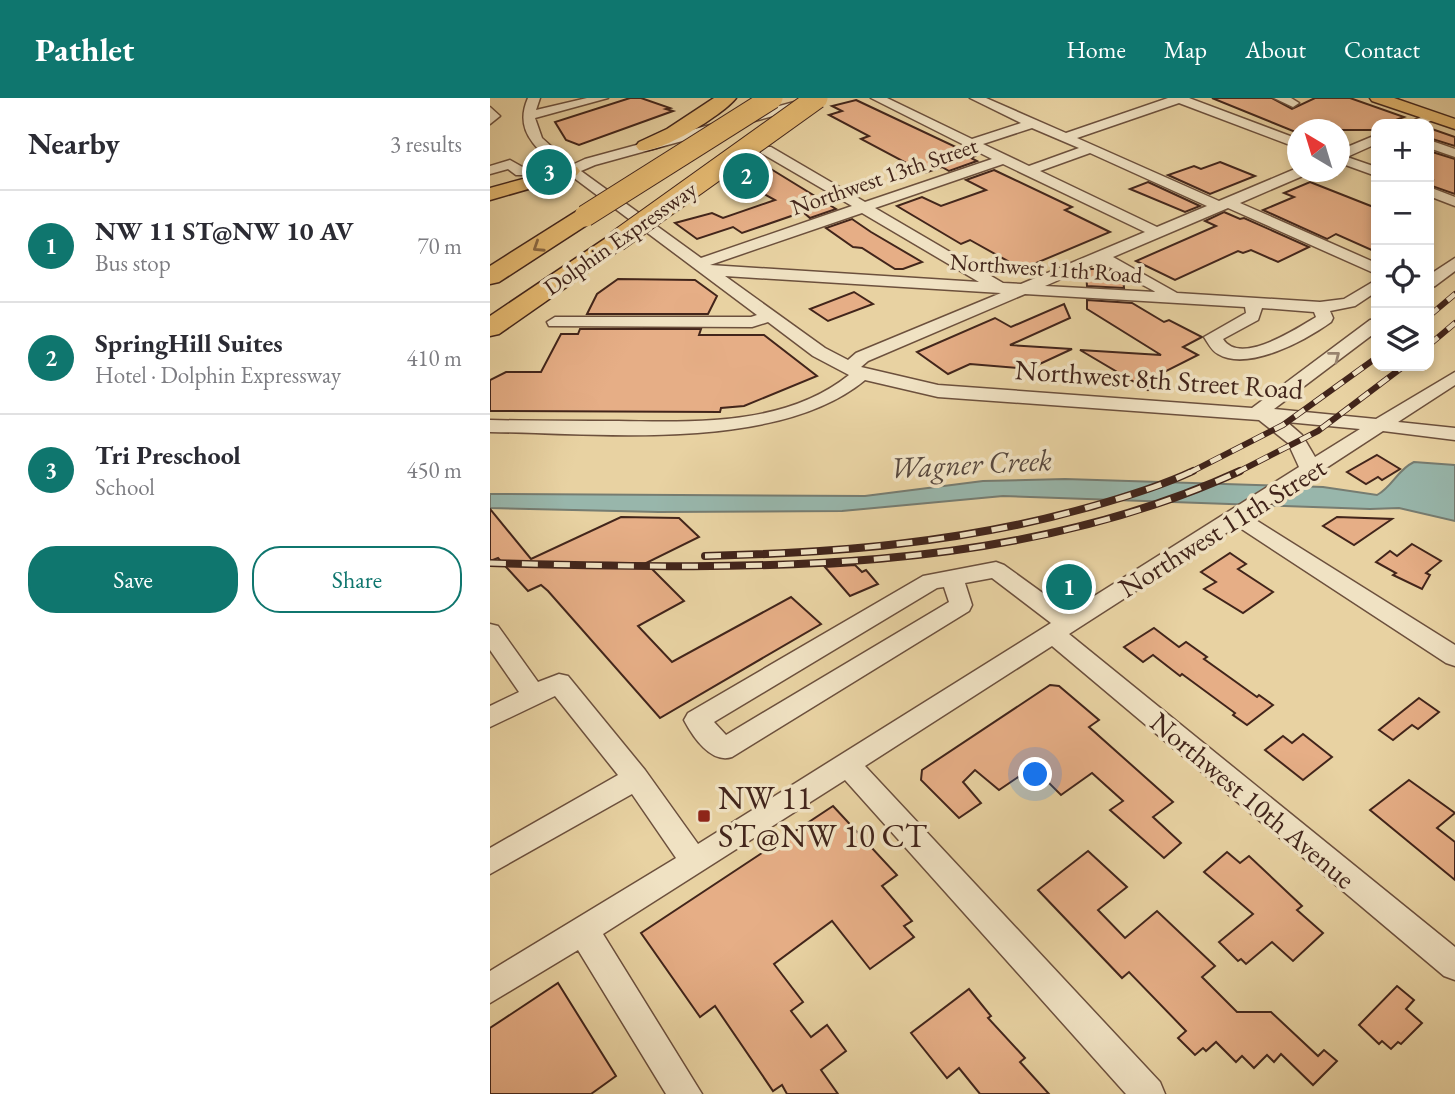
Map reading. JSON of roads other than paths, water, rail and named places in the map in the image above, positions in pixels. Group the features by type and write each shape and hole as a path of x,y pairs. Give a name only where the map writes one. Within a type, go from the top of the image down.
{"highway":[{"path":"646,146 674,133 727,98"},
{"name":"Dolphin Expressway","path":"490,277 772,98"},
{"name":"Dolphin Expressway","path":"490,328 817,98"},
{"path":"643,178 752,99"}],"main road":[{"path":"1378,98 1455,124"},
{"path":"490,194 571,171"}],"street":[{"path":"534,98 528,116 533,137 571,171 819,352 855,371"},
{"path":"528,116 575,101 602,98"},
{"path":"571,171 590,162 825,98"},
{"path":"877,98 1156,232"},
{"path":"976,98 1090,149 1371,266"},
{"path":"1065,138 1179,98 1287,140"},
{"path":"1280,98 1293,103"},
{"path":"1424,119 1432,116"},
{"name":"Northwest 13th Street","path":"972,143 1032,123"},
{"path":"571,171 596,167 685,142 699,133"},
{"path":"1350,152 1371,141"},
{"path":"1434,146 1455,153"},
{"path":"1029,170 1090,149"},
{"path":"766,150 999,287"},
{"name":"Northwest 13th Street","path":"703,267 751,246 754,234 784,223 802,219 821,221 1004,159"},
{"path":"1350,161 1371,170"},
{"path":"490,170 510,164 521,172"},
{"path":"490,426 676,420 725,426 777,415 845,388 862,357 1287,177"},
{"path":"1434,193 1455,202"},
{"path":"1100,256 1160,288 1174,299"},
{"path":"1434,279 1455,263"},
{"name":"Northwest 11th Road","path":"703,267 1174,299 1252,310 1321,314 1349,303 1371,288"},
{"path":"1252,310 1213,337 1215,343 1228,352 1259,353 1321,314"},
{"path":"555,322 708,328 752,322 770,316"},
{"path":"1310,471 1307,456 1296,439 1259,415 1371,328"},
{"name":"Northwest 8th Street Road","path":"855,371 938,391 1328,419 1455,434"},
{"name":"Northwest 11th Street","path":"490,988 1292,483 1455,377"},
{"path":"1293,388 1305,403 1328,419"},
{"path":"1243,513 1455,657"},
{"name":"Northwest 10th Avenue","path":"952,578 961,605 723,750 697,720 932,582 952,578 996,570 1060,628 1455,966"},
{"path":"490,632 534,695"},
{"path":"490,717 559,683 636,778 694,861"},
{"path":"846,763 1148,1094"},
{"path":"490,862 636,778"},
{"path":"583,930 685,1094"}],"railway":[{"path":"1434,312 1455,294"},
{"path":"1434,341 1455,323"},
{"path":"1193,471 1283,425 1371,362"},
{"path":"1240,471 1318,431 1397,371"},
{"path":"705,556 850,549 992,530 1113,500 1193,471"},
{"path":"1189,473 1193,471"},
{"path":"490,563 776,565 966,549 1059,531 1151,506 1240,471"},
{"path":"1236,473 1240,471"}],"place":[{"name":"Tri Preschool","path":"549,172"},
{"name":"SpringHill Suites","path":"746,176"},
{"name":"NW 11 ST@NW 10 AV","path":"1069,587"},
{"name":"NW 11 ST@NW 10 CT","path":"704,816"}],"water label":[{"name":"Wagner Creek","path":"971,464"}]}
